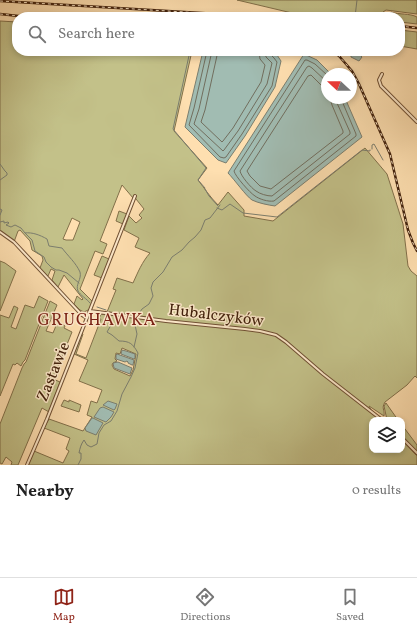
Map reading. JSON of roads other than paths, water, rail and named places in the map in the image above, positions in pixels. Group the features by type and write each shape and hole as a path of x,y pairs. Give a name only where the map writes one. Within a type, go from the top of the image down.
{"street":[{"path":"382,74 379,80 381,86 417,122"},
{"name":"Zastawie","path":"27,465 88,318 135,196"},
{"path":"0,232 14,242 82,315 88,318"},
{"name":"Hubalczyków","path":"90,311 245,329 276,335 378,417"},
{"path":"405,441 417,453"}],"water":[{"path":"202,56 278,56 281,61 275,87 245,136 226,163 218,160 185,127"},
{"path":"303,56 308,56 317,60 325,68 321,68 321,104 348,104 362,137 275,206 252,200 228,173"},
{"path":"361,56 362,57 359,61 351,57"},
{"path":"122,350 135,354 135,358 134,359 121,354"},
{"path":"117,354 134,360 133,365 127,361 125,362 116,359"},
{"path":"118,362 132,368 130,374 114,368 113,363"},
{"path":"108,401 117,404 114,410 103,405"},
{"path":"103,407 114,412 106,422 94,417 100,408"},
{"path":"92,418 103,423 96,435 86,431 85,428"}],"waterway":[{"path":"356,12 357,0"},
{"path":"189,56 173,129 206,168 198,180 205,188"},
{"path":"372,149 372,145 374,144 383,160"},
{"path":"217,208 222,210 230,204 243,213 277,217 362,150 370,150"},
{"path":"0,164 7,173 7,175 0,180"},
{"path":"205,189 218,206"},
{"path":"138,315 142,309 149,304 153,296 151,288 153,282 163,272 172,257 182,250 195,237 201,230 205,220 210,218 220,205"},
{"path":"0,209 2,210 0,215"},
{"path":"0,222 8,222 9,223 6,225 11,227 15,225 21,228 25,233 39,235 47,239 49,246 62,248 80,272 77,286 78,291 90,303"},
{"path":"25,233 32,240 35,251 44,257 46,262 51,267 67,273 79,283"},
{"path":"97,307 106,310"},
{"path":"78,465 81,459 81,453 79,453 84,440 87,445 91,447 97,444 99,433 104,425 111,421 117,411 122,394 135,368 138,353 131,344 119,341 107,332 111,325 105,316"},
{"path":"134,347 137,334 135,325 137,318"}],"railway":[{"path":"0,1 184,12"},
{"path":"0,14 12,15"},
{"path":"405,27 417,28"},
{"path":"339,56 352,71 359,84 390,154 408,230 417,251"}],"district":[{"name":"GRUCHAWKA","path":"97,320"}]}
